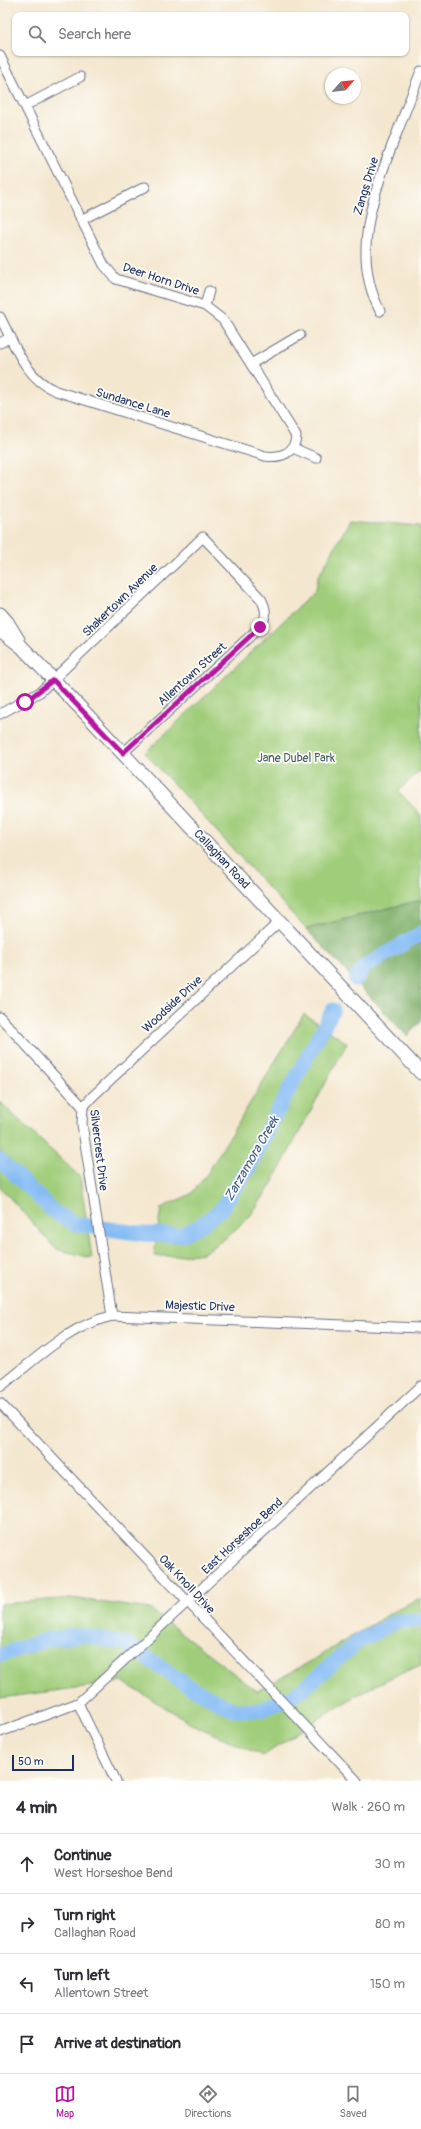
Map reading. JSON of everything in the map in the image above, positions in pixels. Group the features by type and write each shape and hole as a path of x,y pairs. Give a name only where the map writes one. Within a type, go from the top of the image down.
{"main road":[{"name":"Callaghan Road","path":"0,614 8,622 21,646"},
{"name":"Callaghan Road","path":"0,630 21,646 123,753 421,1073"}],"street":[{"name":"Deer Horn Drive","path":"0,56 80,220 104,265 116,279 205,306 228,326 296,436 293,448"},
{"name":"Zangs Drive","path":"380,312 373,298 368,276 365,232 377,185 421,71"},
{"path":"25,106 80,76"},
{"path":"80,220 145,187"},
{"path":"205,306 209,292"},
{"name":"Sundance Lane","path":"0,317 35,378 47,388 254,454 274,457 281,456 293,448"},
{"path":"252,364 300,335"},
{"path":"0,343 11,338"},
{"path":"293,448 316,458"},
{"name":"Shakertown Avenue","path":"0,714 30,698 53,680 203,537 261,599 265,606"},
{"name":"Allentown Street","path":"123,753 260,627 266,620 265,606"},
{"name":"Woodside Drive","path":"83,1107 92,1096 280,921"},
{"name":"Silvercrest Drive","path":"0,1018 83,1107 82,1124 112,1316"},
{"name":"Majestic Drive","path":"0,1386 84,1325 112,1316 421,1328"},
{"name":"East Horseshoe Bend","path":"78,1703 421,1386"},
{"name":"Oak Knoll Drive","path":"0,1403 187,1603 357,1781"},
{"path":"0,1732 78,1703 116,1781"}],"green space":[{"name":"Jane Dubel Park","path":"350,520 421,526 421,770 398,791 421,815 421,900 306,929 145,753 315,591 317,579"},
{"path":"421,900 421,1021 407,1036 306,929"},
{"path":"304,1014 347,1043 270,1187 250,1216 226,1238 203,1253 178,1256 154,1256 161,1208 191,1194 207,1174"},
{"path":"0,1102 80,1177 92,1258 56,1249 0,1187"},
{"path":"71,1598 150,1609 257,1691 306,1664 399,1608 421,1598 421,1665 379,1683 359,1694 263,1756 196,1726 123,1682 0,1698 0,1604"}],"waterway":[{"name":"Zarzamora Creek","path":"356,979 364,967 421,933"},
{"name":"Zarzamora Creek","path":"0,1160 54,1212 75,1224 144,1234 181,1235 201,1225 221,1209 249,1168 272,1121 333,1010"},
{"path":"0,1655 49,1639 82,1635 128,1645 187,1685 234,1710 261,1710 299,1692 359,1641 397,1621 421,1620"}],"route":[{"path":"25,702 40,692 53,680 123,753 260,627"}]}
